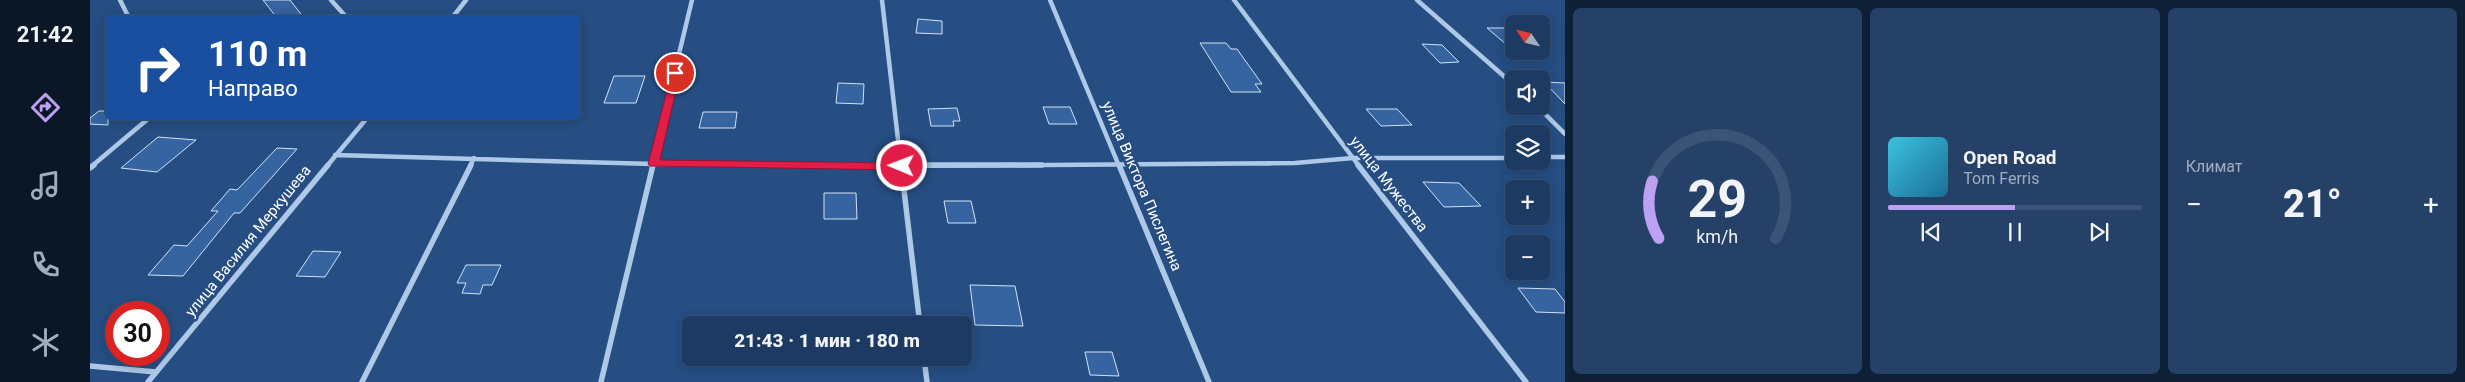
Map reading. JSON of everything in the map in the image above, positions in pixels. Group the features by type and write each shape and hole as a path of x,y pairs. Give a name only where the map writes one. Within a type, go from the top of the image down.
{"street":[{"path":"120,0 128,15"},
{"path":"331,0 344,15"},
{"path":"454,15 466,0"},
{"path":"601,382 692,0"},
{"path":"882,0 919,316"},
{"name":"улица Виктора Пислегина","path":"1050,0 1120,163 1209,382"},
{"name":"улица Мужества","path":"1234,0 1526,382"},
{"path":"1417,0 1505,77"},
{"path":"1546,115 1565,134"},
{"path":"90,168 147,120"},
{"name":"улица Василия Меркушева","path":"148,382 365,120"},
{"path":"335,155 654,164 902,166 1295,163 1353,158 1505,158"},
{"path":"1550,157 1565,157"},
{"path":"362,382 474,158"},
{"path":"90,366 156,372"},
{"path":"925,366 926,382"}],"building":[{"path":"263,0 290,0 302,15 275,15"},
{"path":"918,19 942,21 942,34 916,33"},
{"path":"1487,28 1505,28 1505,43"},
{"path":"1200,43 1226,43 1231,49 1237,49 1262,84 1255,84 1261,92 1231,92"},
{"path":"1422,44 1442,45 1459,62 1440,63"},
{"path":"614,76 645,76 636,103 604,103"},
{"path":"1550,82 1565,83 1565,104 1550,88"},
{"path":"838,83 864,84 863,104 836,103"},
{"path":"1043,107 1070,107 1077,124 1049,124"},
{"path":"957,108 960,121 953,121 954,126 931,126 928,109"},
{"path":"1366,109 1397,109 1412,125 1381,126"},
{"path":"99,111 105,111 105,120 108,120 108,125 90,124 90,118"},
{"path":"703,112 737,112 735,128 699,128"},
{"path":"158,137 196,140 157,172 121,168"},
{"path":"277,148 297,149 240,213 234,213 183,276 148,275 174,245 187,246 218,211 211,211 230,189 237,190"},
{"path":"1423,182 1459,183 1481,206 1444,207"},
{"path":"824,193 856,193 857,219 824,219"},
{"path":"944,201 971,201 976,223 948,223"},
{"path":"313,251 341,252 325,277 296,276"},
{"path":"466,265 501,265 492,285 483,285 480,294 462,293 466,283 457,283"},
{"path":"970,285 1015,286 1023,326 975,325"},
{"path":"1518,288 1555,289 1565,302 1565,313 1536,312"},
{"path":"1085,352 1112,352 1119,376 1090,375"}],"route":[{"path":"675,73 654,164 902,166"}]}
